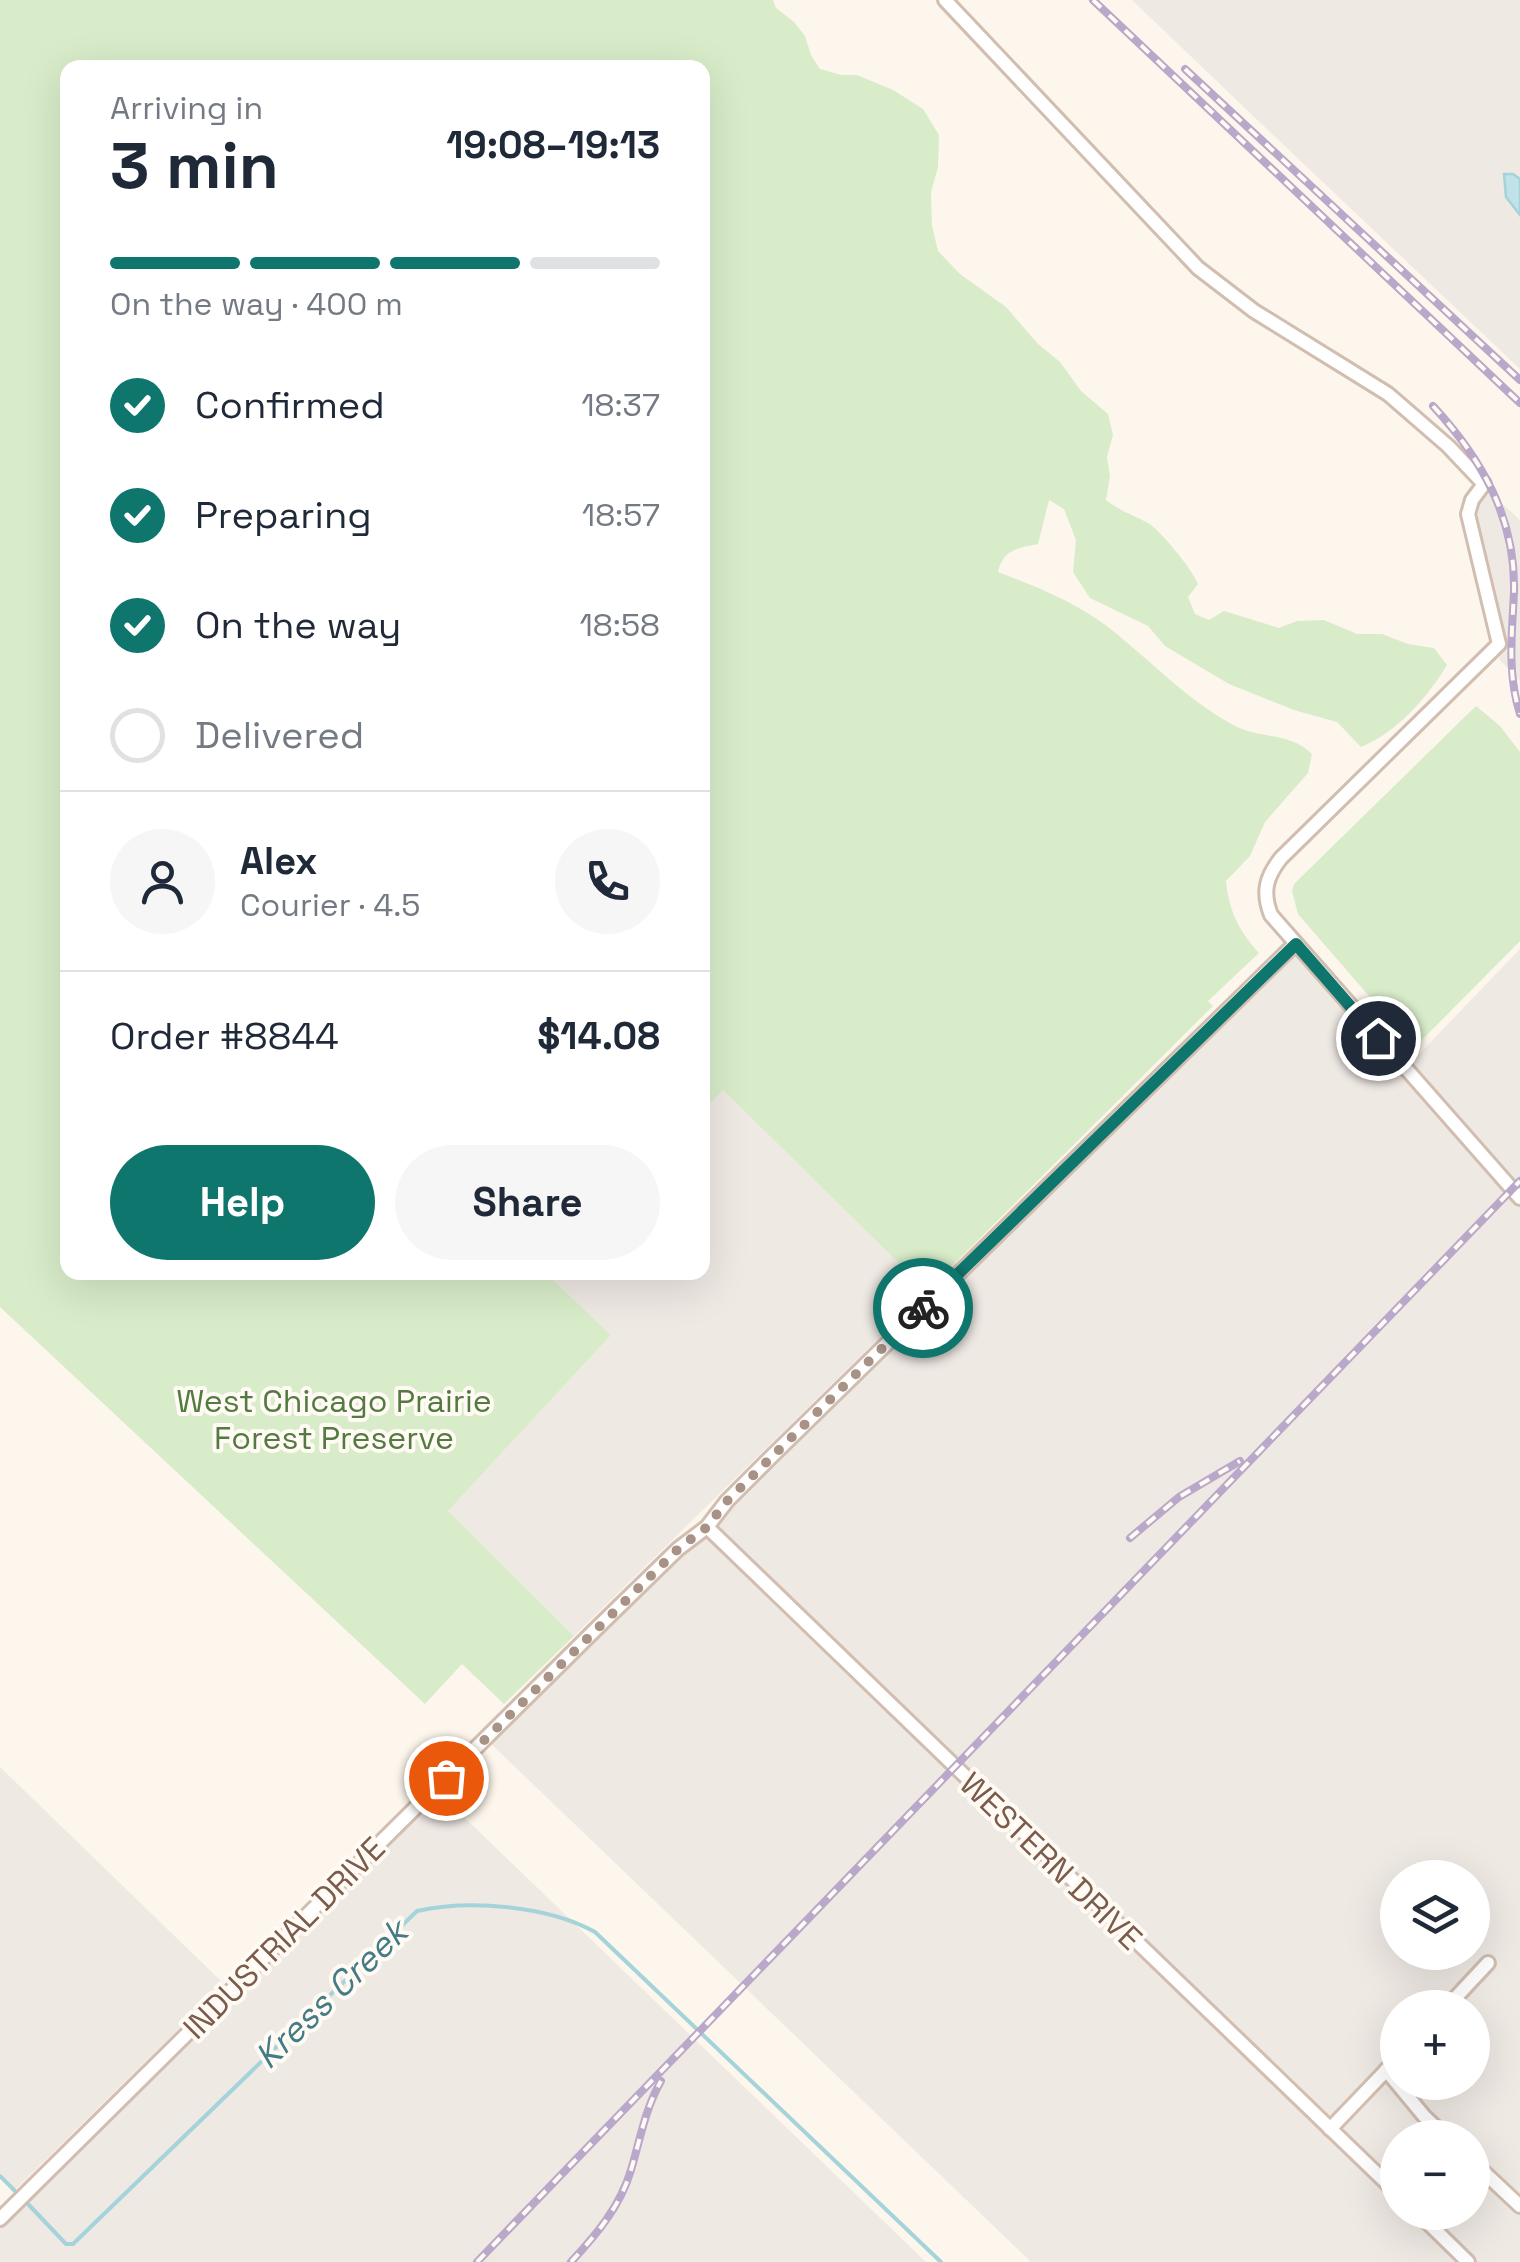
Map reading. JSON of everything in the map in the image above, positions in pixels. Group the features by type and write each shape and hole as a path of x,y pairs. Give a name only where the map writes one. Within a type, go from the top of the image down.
{"street":[{"path":"945,0 1198,268 1254,311 1388,394 1448,446 1484,484 1472,500 1468,514 1499,644 1271,871 1265,890 1272,915 1296,944 1520,1198"},
{"name":"INDUSTRIAL DRIVE","path":"0,2219 1296,944"},
{"name":"WESTERN DRIVE","path":"707,1527 1380,2177"},
{"path":"1463,1990 1481,1970"},
{"path":"1330,2128 1380,2076"},
{"path":"1411,2100 1428,2120"},
{"path":"1490,2178 1520,2206"},
{"path":"1435,2230 1468,2262"}],"shaded area":[{"path":"1132,0 1520,0 1520,369 1249,112"},
{"path":"1488,491 1520,520 1520,681 1499,659 1505,639 1474,512"},
{"path":"1520,949 1520,2262 1031,2262 488,1741 1296,953 1399,1075"},
{"path":"722,1089 927,1291 574,1636 448,1511 611,1335 553,1280 710,1280 710,1102"},
{"path":"0,1767 224,1984 14,2191 0,2176"},
{"path":"439,1793 926,2262 0,2262 0,2226"}],"green space":[{"name":"West Chicago Prairie Forest Preserve","path":"0,0 773,0 776,8 805,36 820,69 857,75 893,90 923,109 939,135 938,167 931,192 932,226 938,251 960,274 1006,307 1037,343 1060,362 1081,391 1108,414 1113,435 1107,457 1110,476 1106,500 1154,527 1183,560 1198,584 1188,597 1195,614 1209,620 1224,611 1279,628 1297,621 1324,620 1357,634 1382,634 1434,648 1447,665 1410,713 1387,733 1361,747 1337,722 1229,684 1165,646 1148,626 1090,598 1073,572 1076,540 1064,509 1049,500 1038,544 1007,555 998,572 1055,595 1096,618 1185,692 1235,726 1294,742 1312,754 1308,773 1265,822 1250,856 1226,881 1236,920 1259,953 1208,1001 1213,1006 927,1291 723,1090 710,1103 710,60 60,60 60,1280 553,1280 611,1335 448,1511 574,1636 504,1704 462,1664 425,1704 0,1307"},
{"path":"1476,706 1500,726 1520,752 1520,941 1414,1048 1298,914 1292,891 1294,884"}],"water":[{"path":"1504,174 1520,179 1520,215 1506,197"}],"waterway":[{"name":"Kress Creek","path":"28,2204 66,2244 73,2244 417,1911 438,1907 508,1907 555,1916 595,1932 941,2262"},
{"name":"Kress Creek","path":"0,2176 15,2191"}],"railway":[{"path":"1093,0 1520,403"},
{"path":"1185,69 1520,380"},
{"path":"1433,406 1480,468 1502,514 1513,565 1512,668 1520,714"},
{"path":"477,2262 1520,1181"},
{"path":"1130,1538 1179,1497 1240,1461"},
{"path":"571,2262 598,2231 620,2196 661,2081"}],"way so far":[{"path":"446,1778 678,1549 707,1527 727,1501 923,1308"}],"route":[{"path":"923,1308 1296,944 1378,1038"}]}
